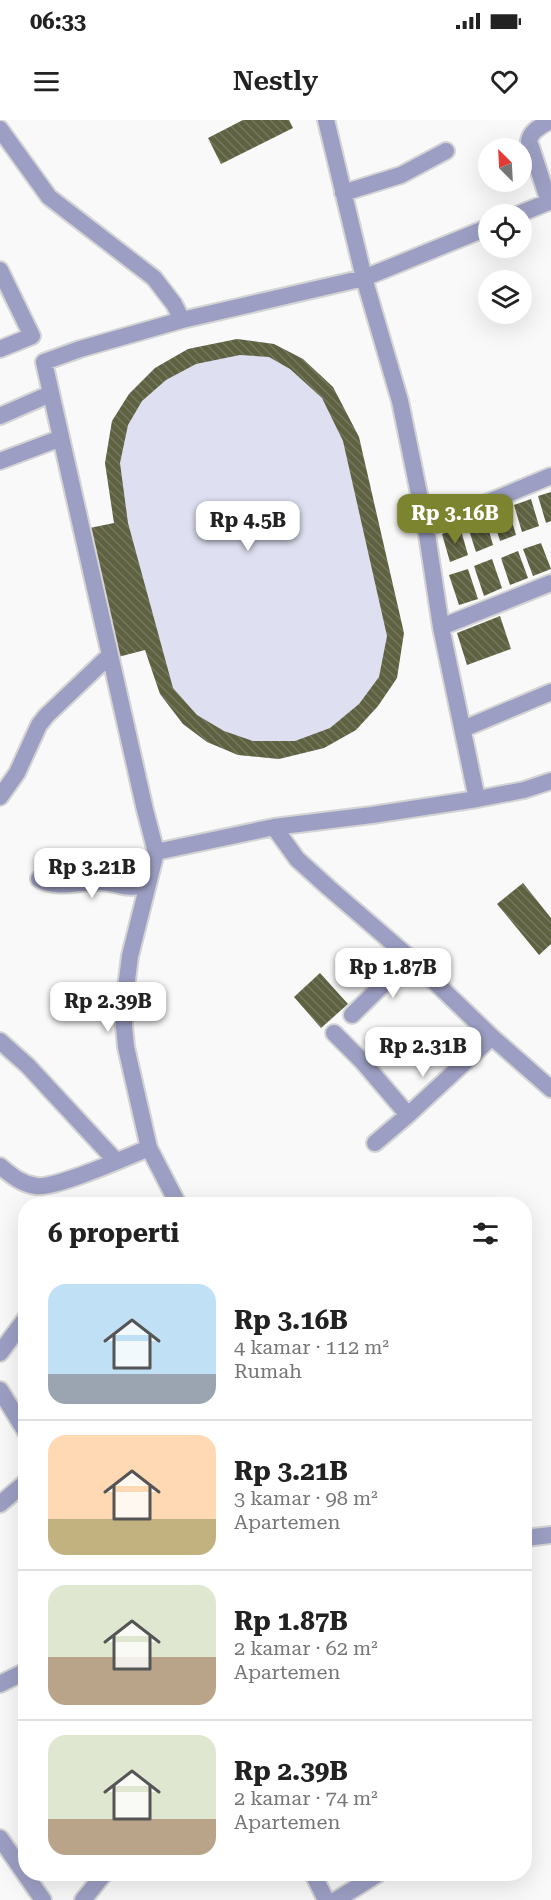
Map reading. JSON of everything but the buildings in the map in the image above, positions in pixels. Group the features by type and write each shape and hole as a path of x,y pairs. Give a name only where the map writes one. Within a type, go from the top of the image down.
{"street":[{"path":"326,120 364,278 400,401 426,528 441,627 477,799"},
{"path":"532,209 550,202 529,141 530,135 551,120"},
{"path":"0,129 49,197 154,278 174,304 182,320"},
{"path":"343,193 401,175 446,151"},
{"path":"44,362 80,349 182,320 364,278 478,231"},
{"path":"0,270 44,362 156,852 130,956 124,1004 126,1047 149,1148 174,1197"},
{"path":"0,349 32,336"},
{"path":"0,416 50,394"},
{"path":"0,461 61,438"},
{"path":"426,528 551,476"},
{"path":"441,627 551,583"},
{"path":"0,797 17,773 39,725 110,655"},
{"path":"463,729 551,692"},
{"path":"156,852 274,827 477,799 524,790 551,781"},
{"path":"274,827 297,859 410,958 492,1037 551,1089"},
{"path":"39,879 57,885 101,882 133,888 147,884"},
{"path":"352,1015 410,958"},
{"path":"334,1033 408,1115"},
{"path":"375,1143 492,1037"},
{"path":"0,1041 27,1066 116,1161"},
{"path":"0,1166 20,1181 39,1187 66,1181 149,1148"},
{"path":"0,1353 18,1329"},
{"path":"2,1401 18,1422"},
{"path":"0,1504 18,1489"},
{"path":"532,1537 551,1535"},
{"path":"0,1684 18,1675"},
{"path":"0,1838 18,1864"},
{"path":"30,1881 43,1900"},
{"path":"83,1900 98,1881"},
{"path":"316,1881 326,1900"},
{"path":"336,1900 367,1881"}],"shaded area":[{"path":"237,339 274,344 303,359 333,387 359,437 397,678 378,706 356,730 324,748 279,759 238,755 207,742 183,724 160,694 145,650 114,658 85,529 114,523 105,463 112,421 129,394 155,368 188,349"}]}
